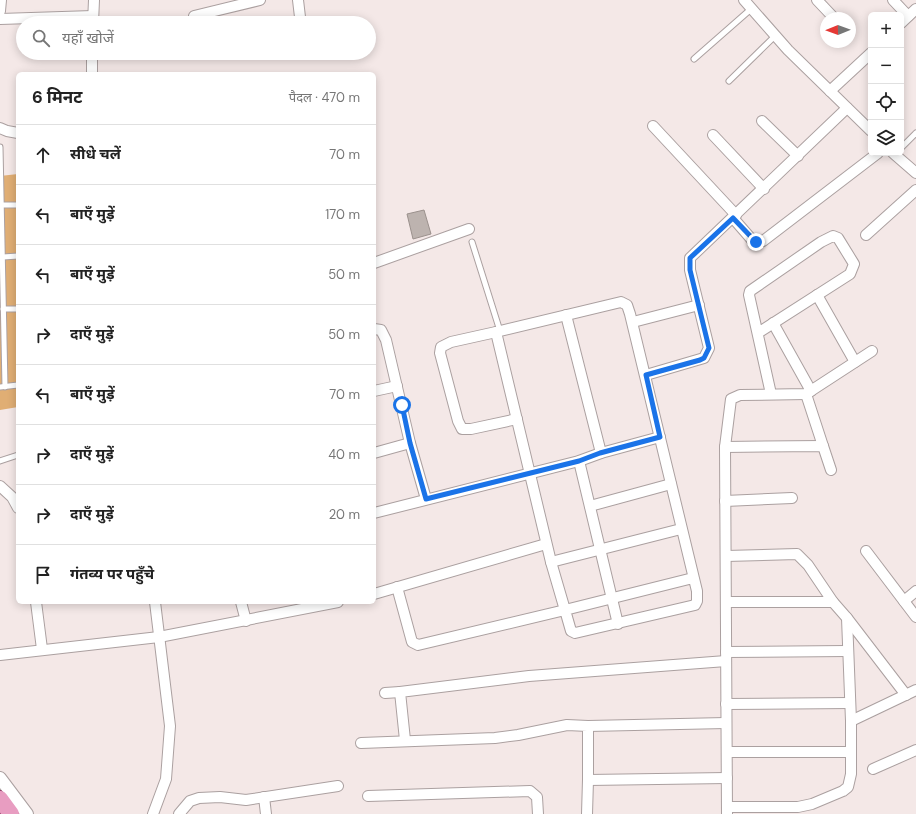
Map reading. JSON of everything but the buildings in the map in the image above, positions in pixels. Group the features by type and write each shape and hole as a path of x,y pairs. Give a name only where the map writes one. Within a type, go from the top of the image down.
{"main road":[{"path":"0,799 11,814"}],"street":[{"path":"0,0 0,11"},
{"path":"93,16 94,0"},
{"path":"194,16 260,0"},
{"path":"298,0 300,16"},
{"path":"744,0 775,36 868,128"},
{"path":"817,0 828,12"},
{"path":"893,0 905,19 916,9"},
{"path":"0,19 16,19"},
{"path":"830,91 868,55"},
{"path":"92,60 92,72"},
{"path":"646,375 704,358 709,348 690,270 690,258 764,189 847,108"},
{"path":"762,122 798,156"},
{"path":"653,126 735,216 753,241 763,241 874,156"},
{"path":"0,128 7,132 16,133"},
{"path":"713,135 764,189"},
{"path":"900,156 916,173"},
{"path":"866,235 916,190"},
{"path":"376,262 469,229"},
{"path":"758,333 850,274 854,267 853,261 836,237 833,236 821,242 752,288 749,295 771,394"},
{"path":"816,295 856,362"},
{"path":"498,331 546,544 571,631 575,633 618,624 695,605 697,601 697,591 681,529 646,375 633,322 627,305 621,302 498,331 441,347 440,353 458,421 462,428 471,429 517,419"},
{"path":"633,322 698,305"},
{"path":"566,315 600,453"},
{"path":"772,323 808,393 831,470"},
{"path":"376,329 381,330 384,335 410,443 426,499"},
{"path":"847,618 850,703 850,782 843,791 812,804 798,807 727,810 725,447 732,398 740,394 808,393 872,351"},
{"path":"376,391 397,386"},
{"path":"376,512 579,461 600,453 660,437"},
{"path":"376,452 410,443"},
{"path":"725,447 823,446"},
{"path":"579,461 618,624"},
{"path":"590,506 671,484"},
{"path":"0,486 12,498 16,505"},
{"path":"725,501 792,498"},
{"path":"551,562 681,529"},
{"path":"376,593 546,544"},
{"path":"866,551 916,617"},
{"path":"726,556 797,554 808,565 833,602 906,695"},
{"path":"397,587 412,642 418,645 693,578"},
{"path":"904,601 916,591"},
{"path":"726,602 833,602"},
{"path":"36,604 42,649"},
{"path":"152,814 166,779 169,747 168,700 155,604"},
{"path":"242,604 246,621"},
{"path":"0,654 159,637 246,621 307,605 317,604"},
{"path":"385,693 529,676 726,657 847,651"},
{"path":"850,721 916,690"},
{"path":"400,692 405,740"},
{"path":"726,704 850,703"},
{"path":"361,743 518,736 567,725 726,724"},
{"path":"587,814 588,726"},
{"path":"873,769 916,750"},
{"path":"727,752 850,752"},
{"path":"0,778 27,814"},
{"path":"588,780 727,778"},
{"path":"179,814 190,802 199,798 220,797 246,800 338,786"},
{"path":"368,796 530,791 537,797 538,814"},
{"path":"264,797 266,814"}],"lane":[{"path":"694,59 751,9"},
{"path":"729,81 775,36"},
{"path":"904,144 916,133"},
{"path":"0,147 3,257 2,295 4,309 2,387 16,385"},
{"path":"2,205 16,205"},
{"path":"472,242 498,331"},
{"path":"3,257 16,256"},
{"path":"4,309 16,309"},
{"path":"0,461 16,456"}],"shaded area":[{"path":"16,174 16,407 0,410 0,176"}],"route":[{"path":"402,405 410,443 426,499 579,461 600,453 660,437 646,375 700,360 708,353 709,348 690,270 690,258 693,253 733,218 753,241 756,242"}]}
